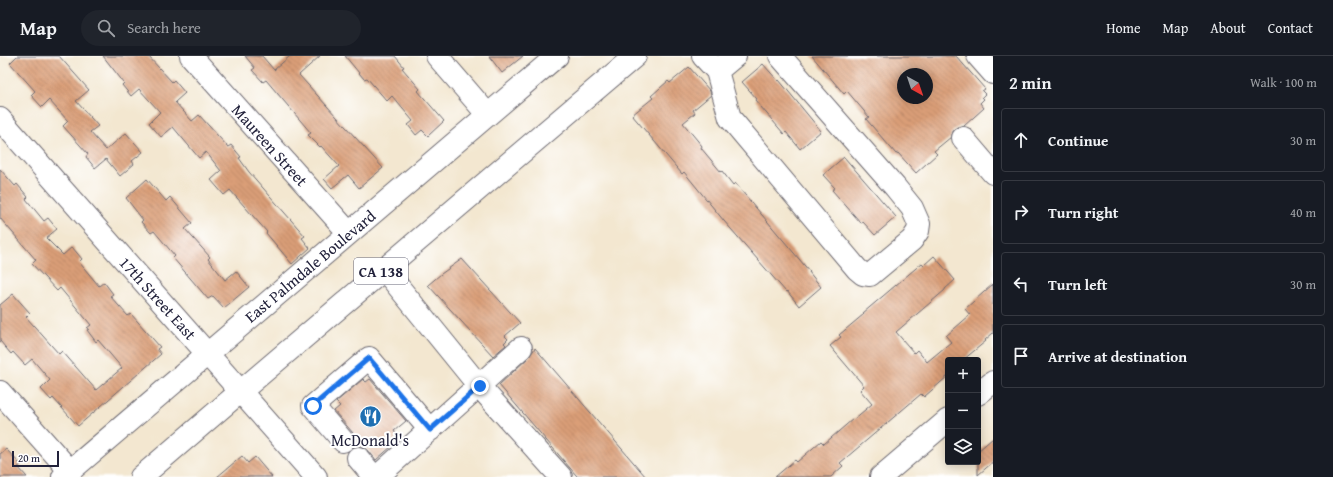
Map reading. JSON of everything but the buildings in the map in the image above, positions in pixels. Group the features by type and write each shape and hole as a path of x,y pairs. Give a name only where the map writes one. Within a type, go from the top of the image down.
{"main road":[{"name":"Maureen Street","path":"192,56 349,233"},
{"path":"437,56 488,114"},
{"name":"East Palmdale Boulevard","path":"66,474 557,56"},
{"name":"CA 138","path":"141,477 635,56"},
{"path":"735,56 710,64 730,118 857,270 863,274 870,275 912,240 918,232 919,224 912,208 895,186 780,56"},
{"path":"978,56 993,73"},
{"name":"17th Street East","path":"0,119 316,477"},
{"path":"963,138 993,173"},
{"path":"384,269 480,386 561,477"},
{"path":"358,458 376,477 521,348"},
{"path":"343,441 313,406 369,358 430,430"},
{"path":"979,393 993,382"},
{"path":"0,392 66,474"},
{"path":"881,477 945,423"}],"place":[{"name":"McDonald's","path":"370,416"}],"route":[{"path":"313,406 369,358 430,430 480,386"}]}
